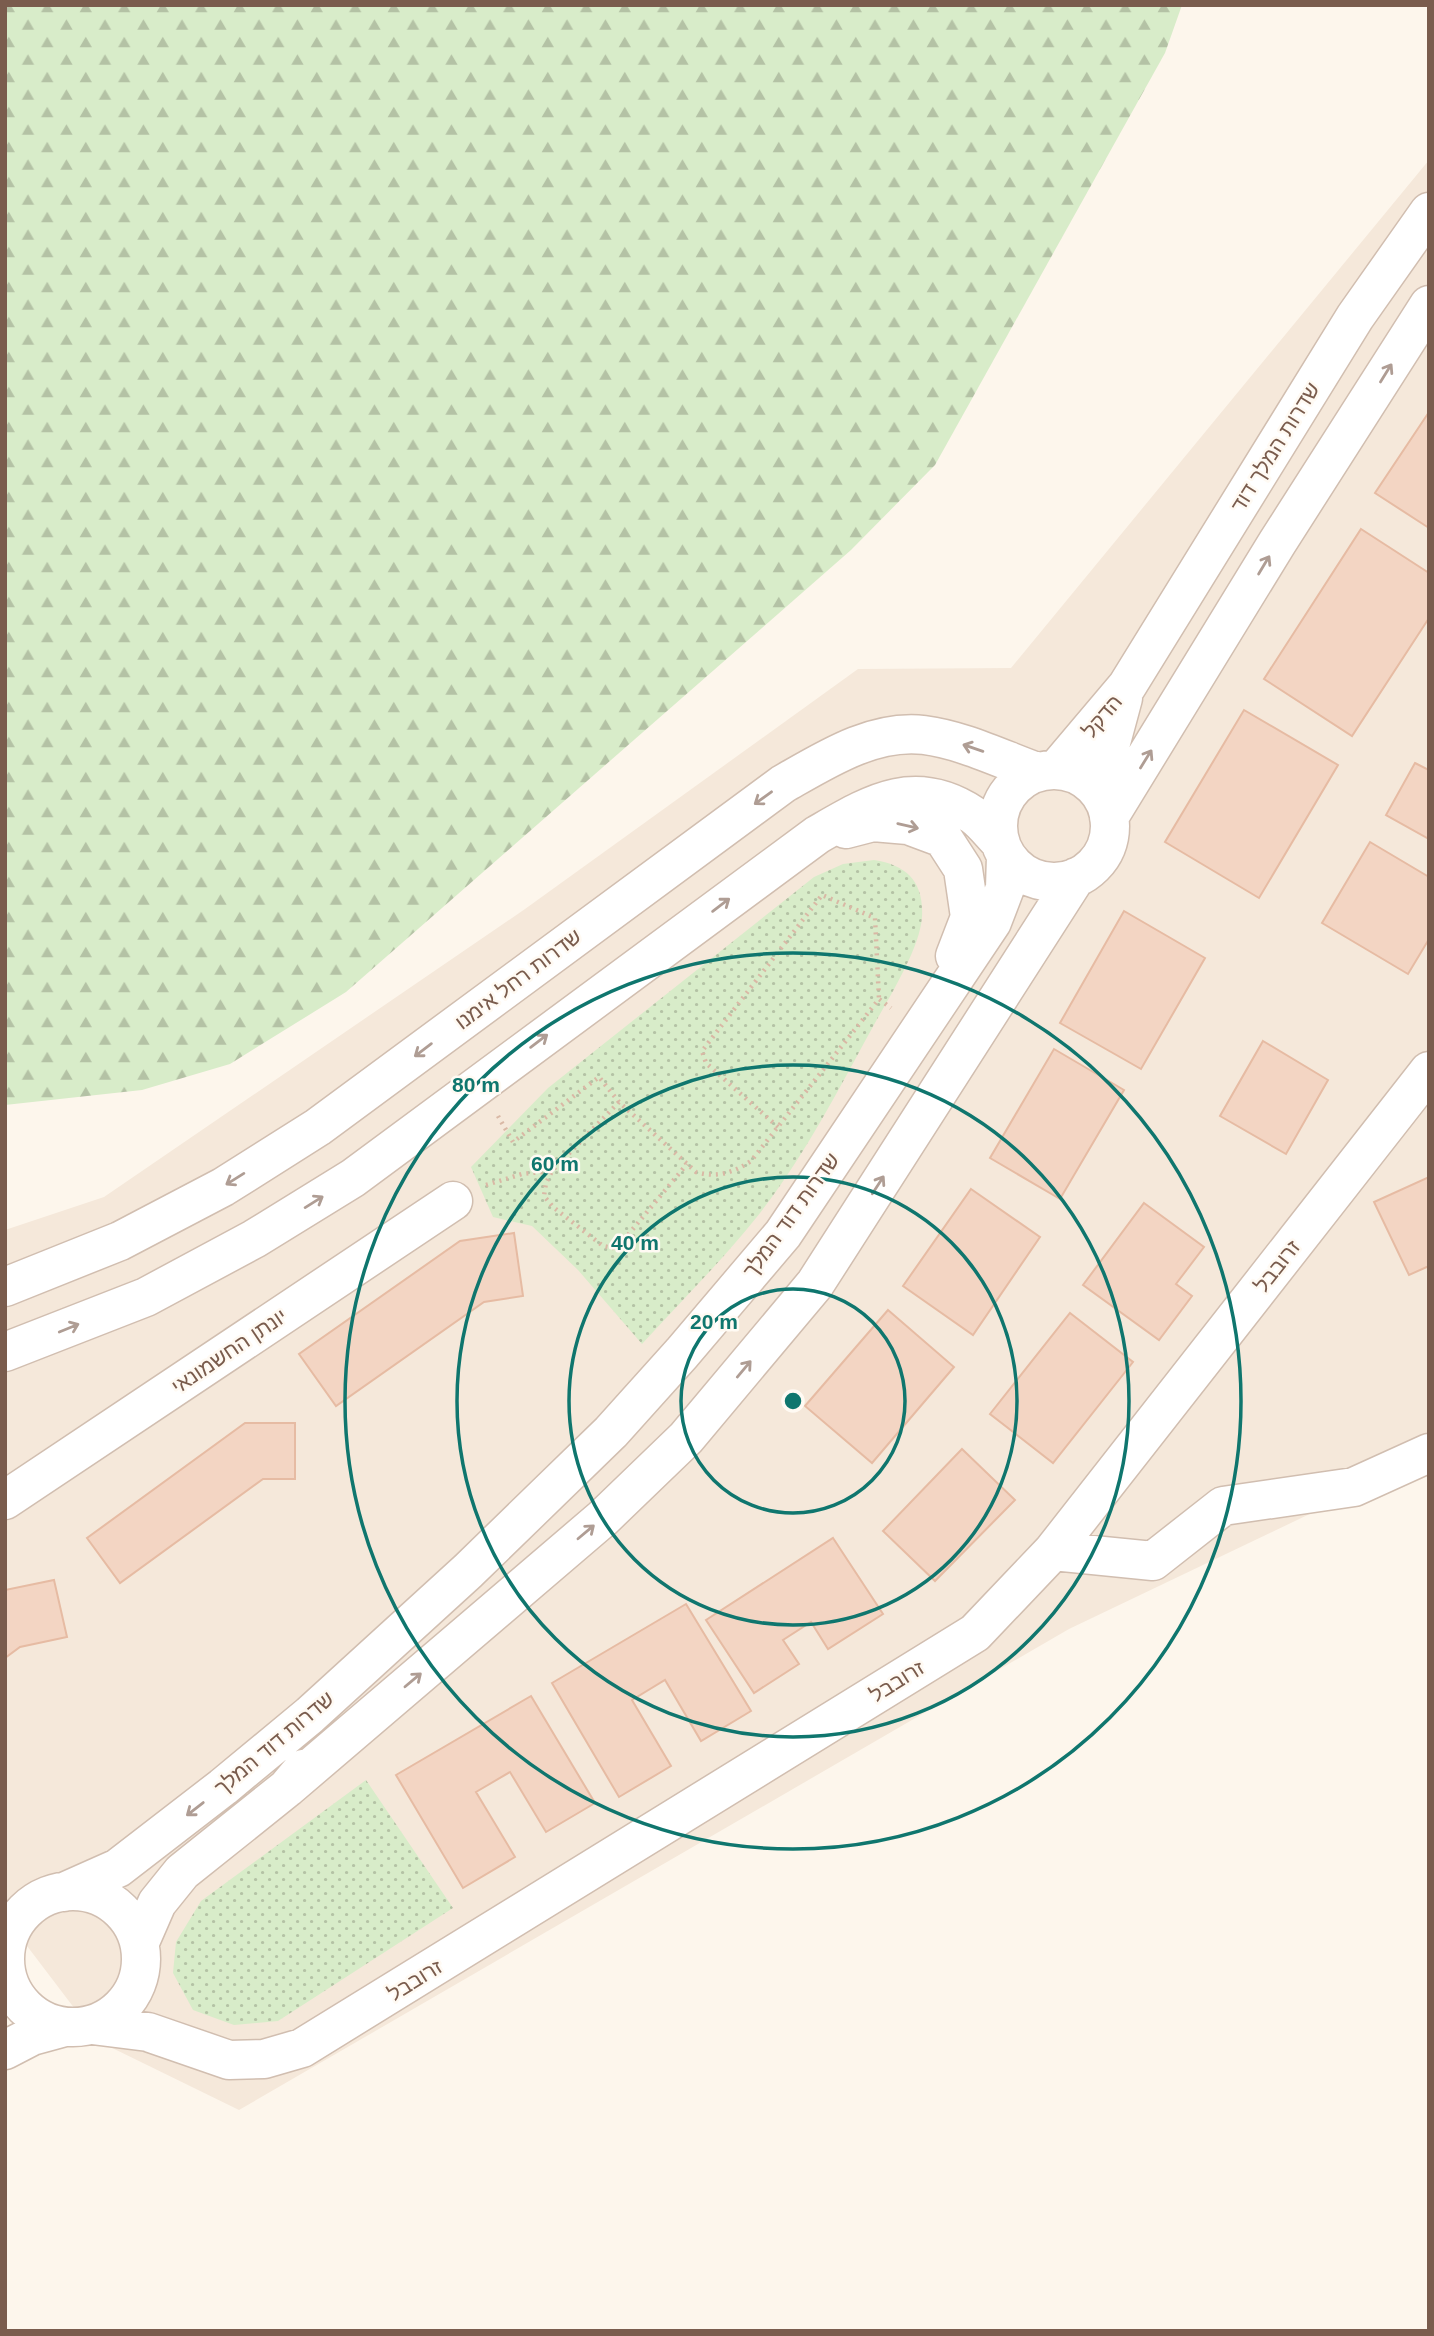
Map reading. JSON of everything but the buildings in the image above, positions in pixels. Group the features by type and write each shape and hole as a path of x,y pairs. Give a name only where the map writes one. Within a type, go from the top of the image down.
{"street":[{"name":"שדרות המלך דוד","path":"1127,686 1355,317 1429,212"},
{"path":"1106,808 1429,305"},
{"name":"הדקל","path":"1047,771 1127,686"},
{"name":"הדקל","path":"1106,808 1109,750 1127,686"},
{"name":"שדרות רחל אימנו","path":"5,1287 120,1241 223,1186 318,1127 783,784 837,753 884,738 923,735 959,743 1047,771"},
{"path":"5,1352 146,1297 254,1240 353,1178 817,835 863,809 897,796 914,795 943,800 974,816 1017,868 1031,877 1047,881 1070,879 1091,868 1103,853 1109,835 1106,808 1091,784 1075,774 1047,771 1021,780 1009,792 1001,808 997,825 1003,849"},
{"path":"817,835 873,822 908,825 943,838 963,869 970,916 927,1018"},
{"name":"שדרות דוד המלך","path":"64,1892 118,1868 223,1787 310,1714 468,1571 611,1432 783,1234 992,922 1005,888 1003,849"},
{"path":"287,1788 603,1518 686,1438 815,1284 1070,879"},
{"name":"שדרות דוד המלך","path":"992,922 1070,879"},
{"name":"זרובבל","path":"79,2026 148,2032 229,2060 264,2059 302,2048 975,1633 1053,1551 1429,1072"},
{"name":"יונתן החשמונאי","path":"5,1500 453,1201"},
{"path":"1053,1551 1153,1561 1223,1506 1354,1487 1429,1453"},
{"name":"שדרות דוד המלך","path":"140,1952 157,1903 182,1872 287,1788 468,1571"},
{"path":"5,2050 32,2036 79,2026 112,2016 127,2001 137,1983 140,1952 132,1924 119,1909 102,1898 83,1892 64,1892 43,1898 25,1910 13,1928 6,1950 6,1970 13,1991 27,2009 45,2021 79,2026"},
{"name":"זרובבל","path":"140,1952 155,2002 169,2028 191,2048"}],"path":[{"path":"480,1084 513,1142 599,1077 619,1102 696,1172 706,1175 725,1174 751,1161 778,1127 879,999 875,918 822,895 702,1051 706,1063 778,1127"},
{"path":"879,999 927,1018"},
{"path":"619,1102 552,1171 544,1196 552,1207 603,1246 613,1248 622,1242 687,1164"},
{"path":"453,1201 487,1184 511,1177 552,1171"}],"shaded area":[{"path":"1429,160 1429,1457 1069,1629 239,2110 100,2042 5,1917 5,1230 104,1197 525,909 858,669 1011,668"}],"green space":[{"path":"5,5 1182,5 1165,53 935,465 851,550 346,992 230,1064 142,1090 5,1105"},
{"path":"874,860 886,862 904,871 911,877 920,894 920,929 903,972 790,1172 729,1250 642,1344 578,1270 532,1226 493,1217 471,1167 548,1088 814,877 843,864"},
{"path":"366,1780 453,1908 278,2021 234,2025 193,2010 173,1973 176,1942 201,1901"}]}
